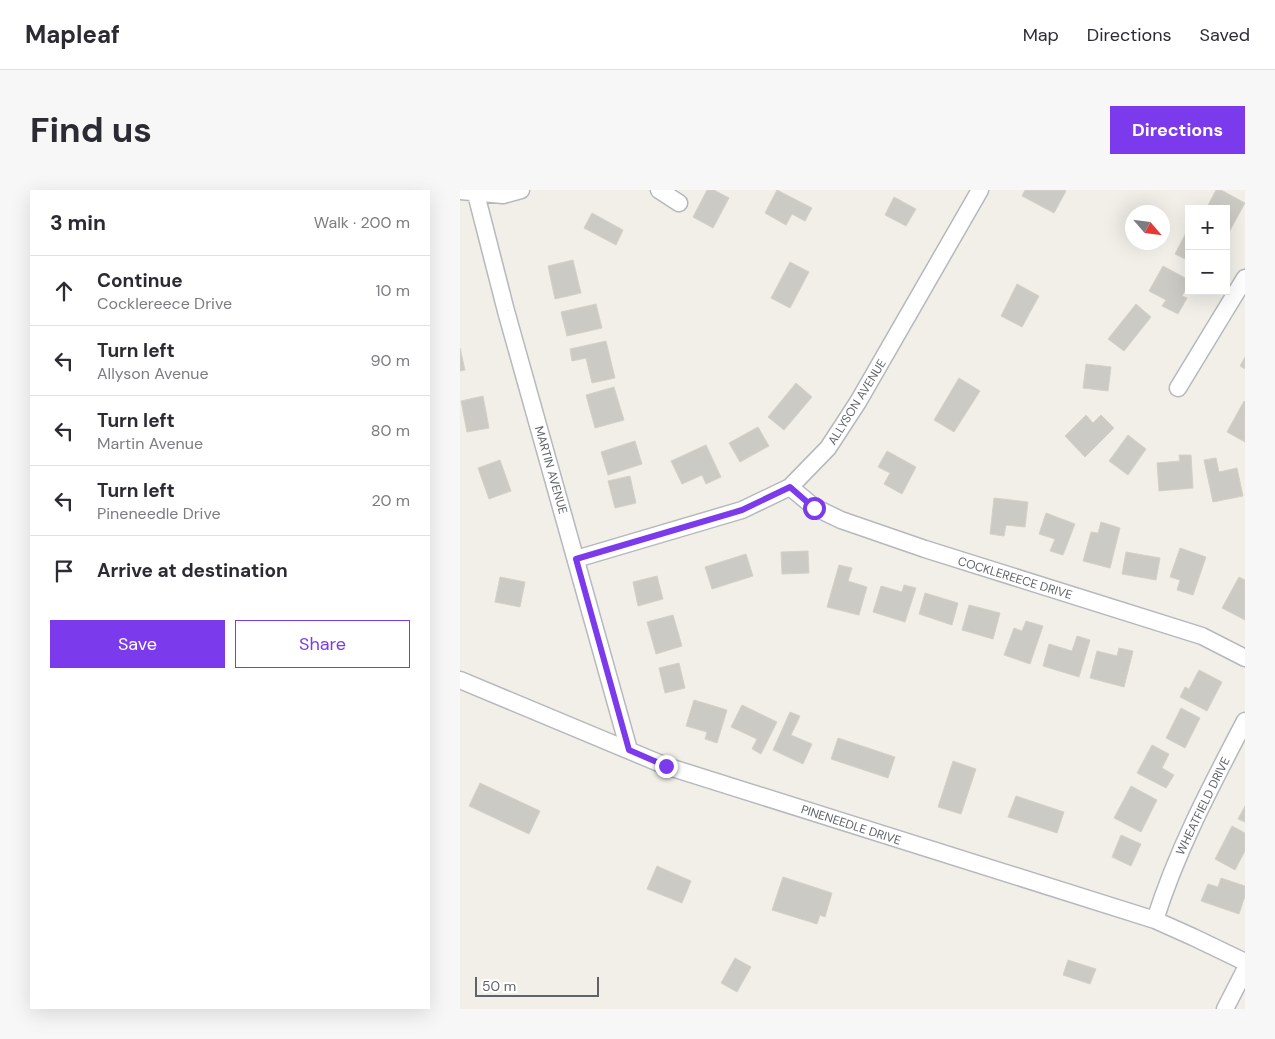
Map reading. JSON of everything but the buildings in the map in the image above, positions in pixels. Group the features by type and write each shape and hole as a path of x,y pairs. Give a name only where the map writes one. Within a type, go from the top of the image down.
{"street":[{"path":"470,191 503,195 521,190"},
{"path":"659,190 679,203"},
{"name":"ALLYSON AVENUE","path":"576,559 742,510 790,487 828,448 858,402 980,190"},
{"name":"MARTIN AVENUE","path":"470,191 506,311 629,750"},
{"path":"1178,388 1245,278"},
{"name":"COCKLEREECE DRIVE","path":"790,487 814,508 841,520 925,550 1202,636 1245,658"},
{"name":"PINENEEDLE DRIVE","path":"460,680 666,766 1155,920 1193,936 1245,962"},
{"name":"WHEATFIELD DRIVE","path":"1155,920 1164,892 1194,818 1245,721"},
{"path":"1225,1009 1245,970"}],"route":[{"path":"666,766 629,750 576,559 742,510 790,487 814,508"}]}
